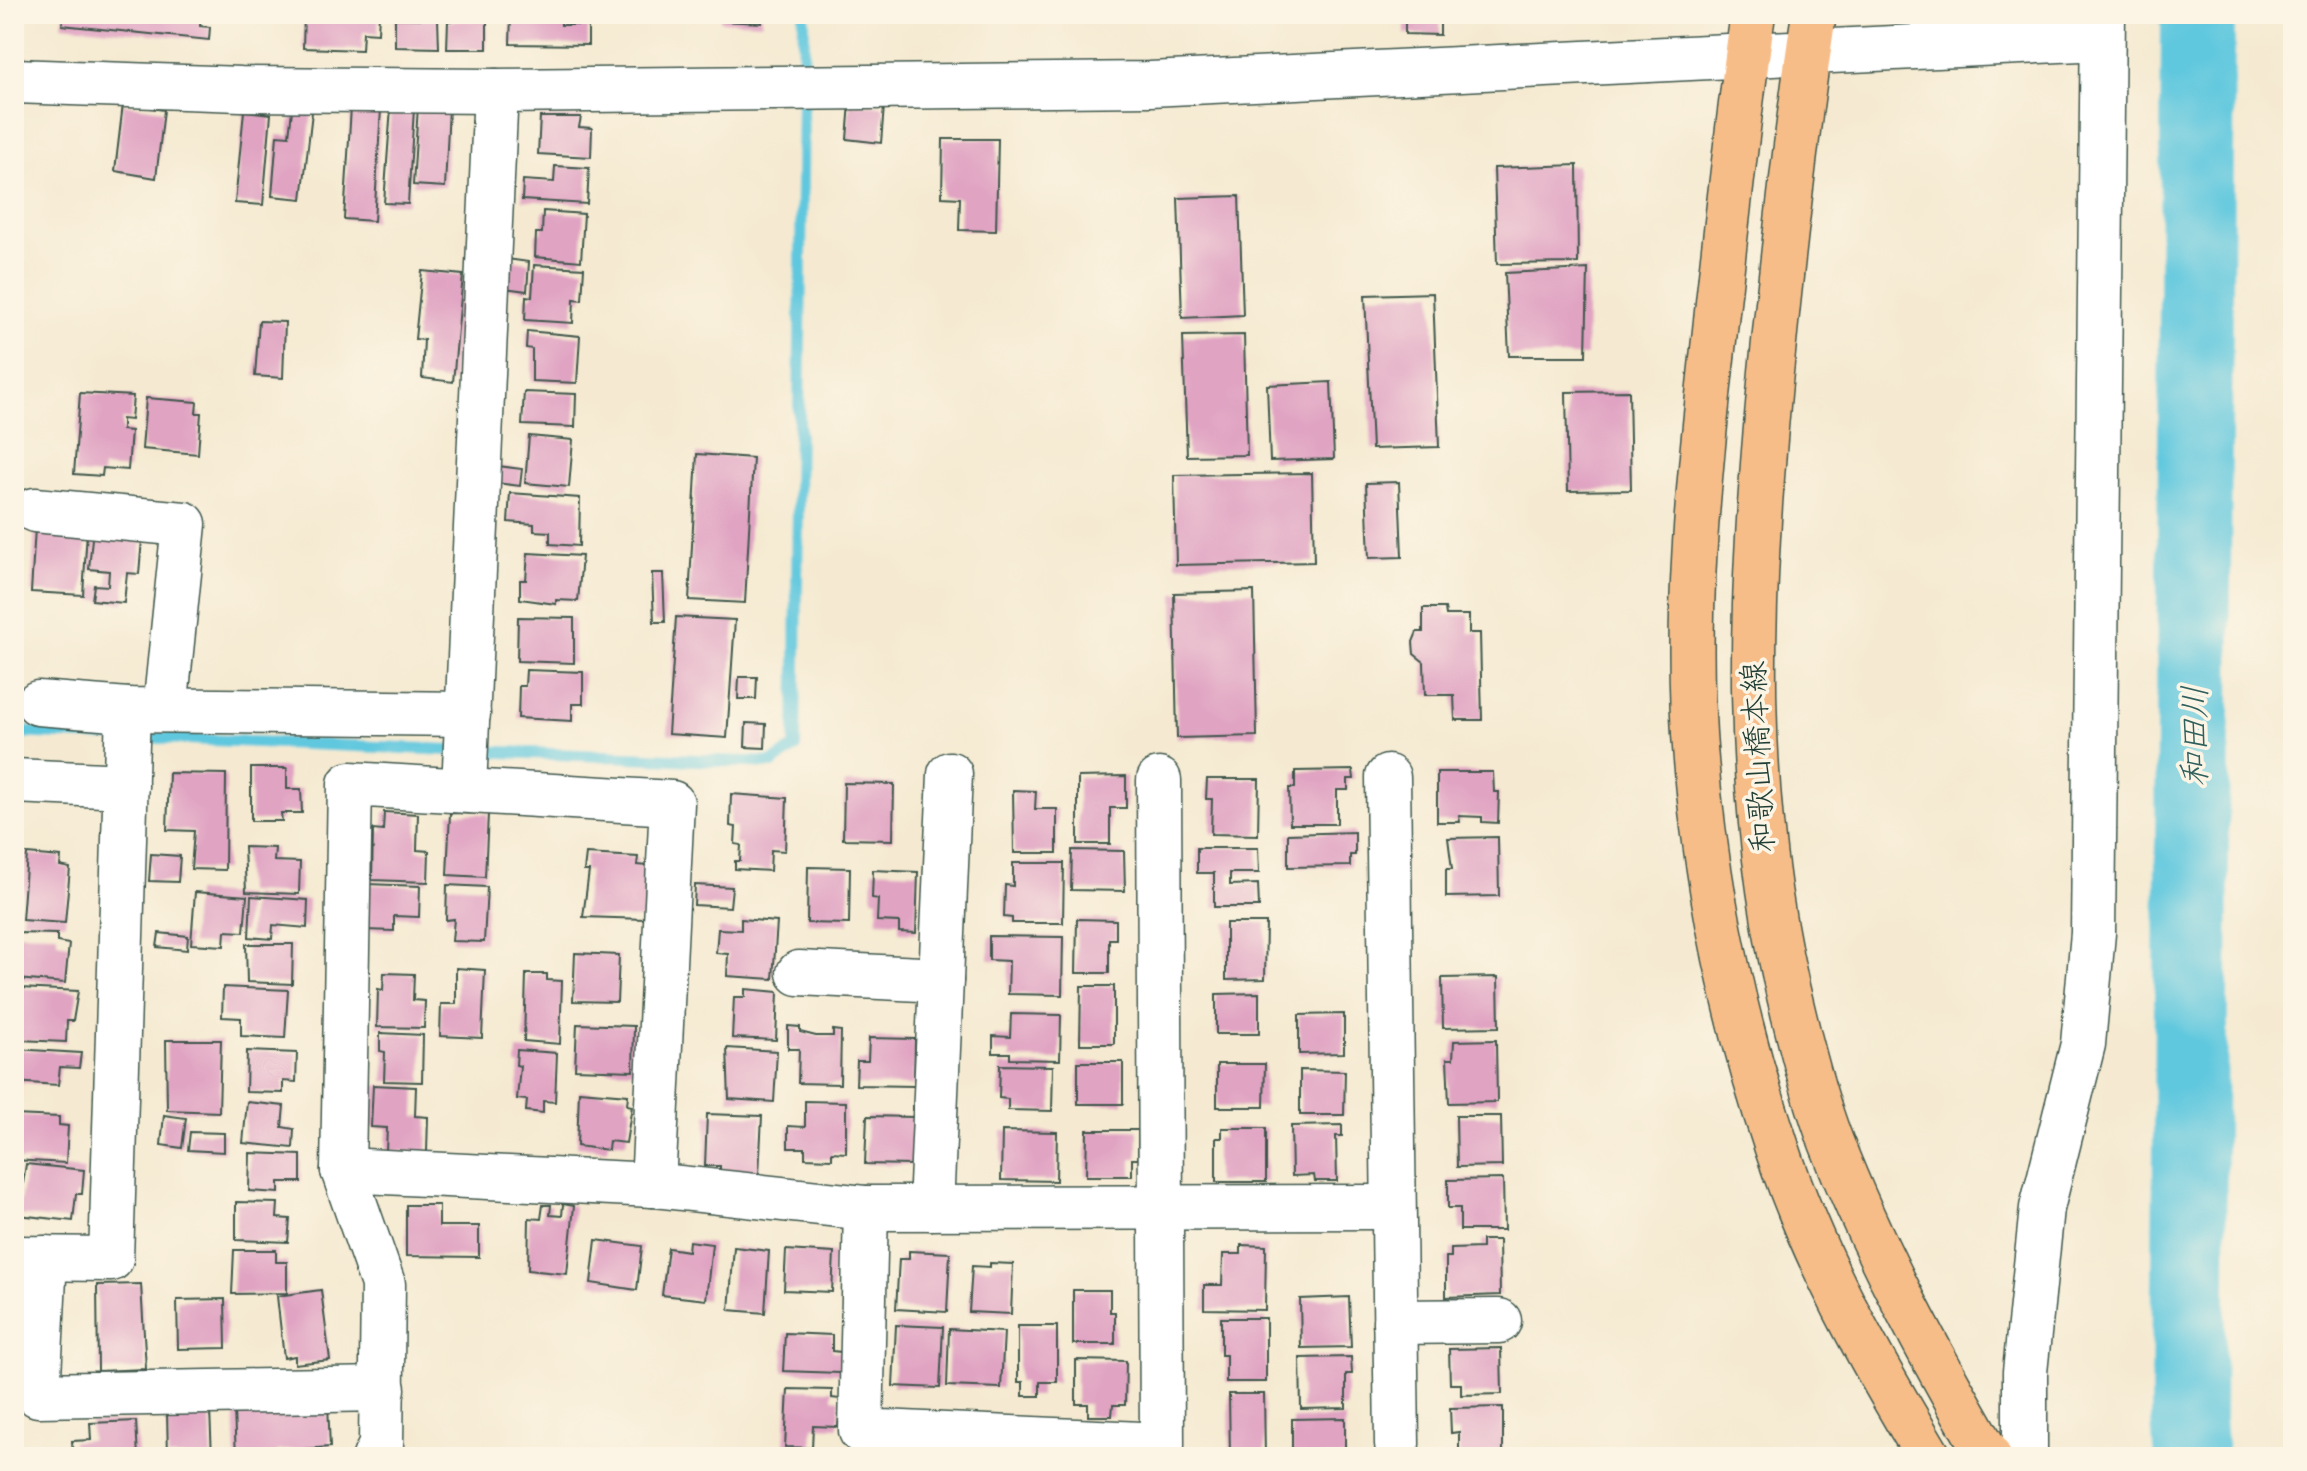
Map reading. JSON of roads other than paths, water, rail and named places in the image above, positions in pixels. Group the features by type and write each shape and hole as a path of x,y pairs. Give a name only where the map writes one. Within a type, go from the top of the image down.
{"main road":[{"name":"和歌山橋本線","path":"1811,33 1761,475 1753,655 1756,773 1763,866 1780,960 1807,1069 1831,1141 1891,1276 1989,1457"},
{"name":"和歌山橋本線","path":"1750,34 1695,530 1695,757 1704,844 1720,934 1746,1045 1778,1151 1818,1252 1867,1354 1929,1457"}],"street":[{"path":"14,81 241,89 496,91 1150,84 1750,34 2102,26 2098,751 2093,933 2083,1044 2042,1208 2025,1372 2025,1457"},
{"path":"464,788 496,91"},
{"path":"35,510 184,524 146,710 126,786 111,1259 30,1258 38,1395 383,1389"},
{"path":"38,703 146,710 468,714"},
{"path":"931,1208 950,774"},
{"path":"1388,777 1397,1444"},
{"path":"866,1208 861,1431 1162,1445 1164,1208 1159,780"},
{"path":"14,781 126,786"},
{"path":"381,1453 383,1284 343,1170 350,784 464,788 672,803 653,1185"},
{"path":"799,973 941,980"},
{"path":"343,1170 653,1185 866,1208 1393,1207"},
{"path":"1395,1322 1499,1321"}],"waterway":[{"path":"14,732 772,763 795,747 804,14"},
{"name":"和田川","path":"2191,1457 2188,1419 2198,14"}]}
